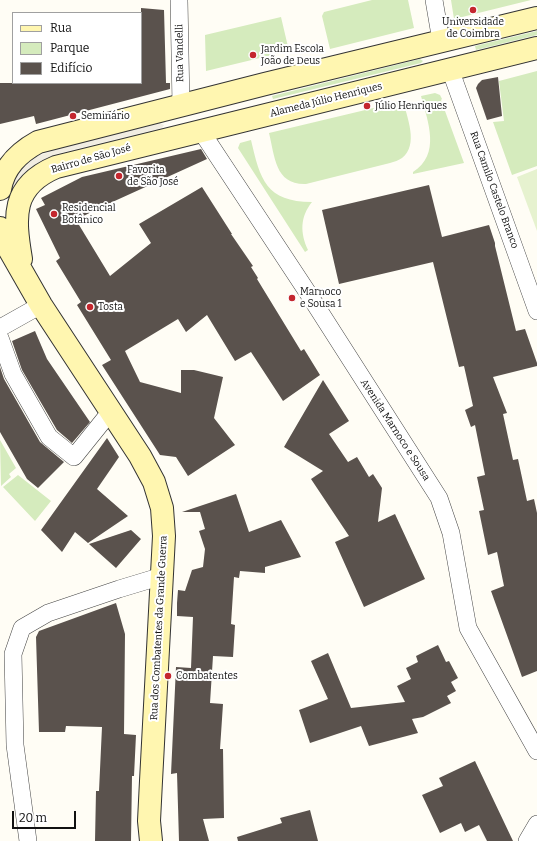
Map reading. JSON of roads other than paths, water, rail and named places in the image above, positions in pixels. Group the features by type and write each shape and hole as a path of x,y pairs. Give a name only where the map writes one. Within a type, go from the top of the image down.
{"main road":[{"path":"0,189 6,170 13,160 22,152 38,142 537,18"},
{"path":"441,41 450,69"},
{"name":"Alameda Júlio Henriques","path":"202,131 537,48"},
{"path":"182,105 202,131"},
{"name":"Bairro de São José","path":"24,276 17,232 18,210 28,186 37,177 56,167 76,161 202,131"},
{"name":"Bairro de São José","path":"0,228 1,235 41,306"},
{"name":"Rua dos Combatentes da Grande Guerra","path":"41,306 140,456 154,482 162,508 164,536 150,781 149,821 151,841"}],"street":[{"name":"Rua Vandelli","path":"179,0 182,105"},
{"path":"434,0 441,41"},
{"name":"Rua Camilo Castelo Branco","path":"450,69 537,311"},
{"name":"Avenida Marnoco e Sousa","path":"202,131 306,290 438,498 451,533 468,628 537,751"},
{"path":"0,328 41,306"},
{"path":"0,338 13,374 48,437 74,457 111,411"},
{"path":"28,841 15,745 13,654 22,628 48,613 162,576"},
{"path":"527,841 537,824"}],"place":[{"name":"Universidade de Coimbra","path":"473,10"},
{"name":"Jardim Escola João de Deus","path":"253,55"},
{"name":"Júlio Henriques","path":"367,106"},
{"name":"Seminário","path":"73,116"},
{"name":"Favorita de São José","path":"119,176"},
{"name":"Residencial Botânico","path":"54,214"},
{"name":"Marnoco e Sousa 1","path":"292,298"},
{"name":"Tosta","path":"90,307"},
{"name":"Combatentes","path":"168,676"}]}
